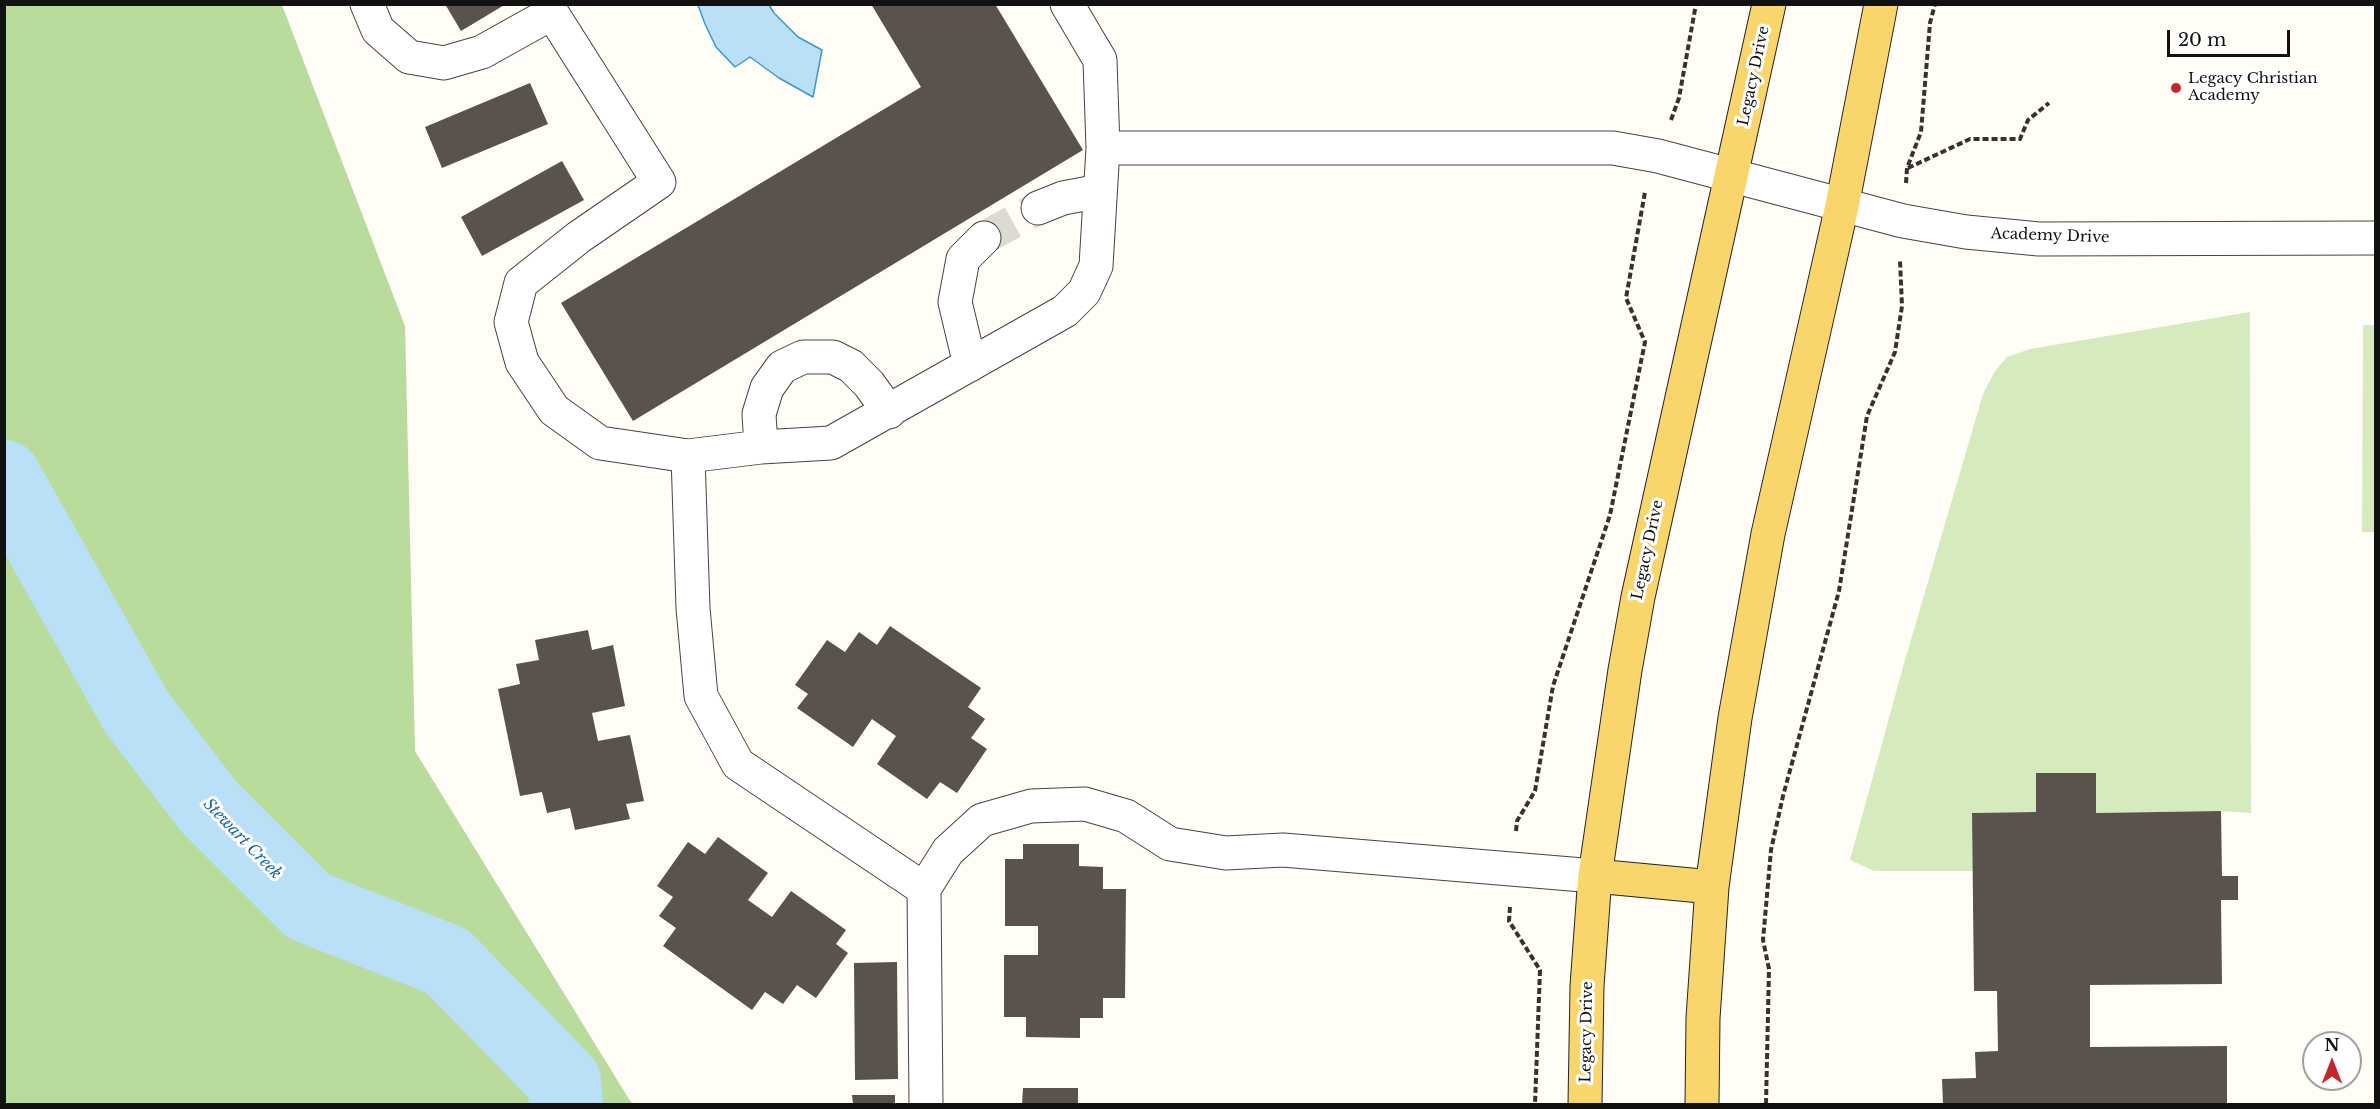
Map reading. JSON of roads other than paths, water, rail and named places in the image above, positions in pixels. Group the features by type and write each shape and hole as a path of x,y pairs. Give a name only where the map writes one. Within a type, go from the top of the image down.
{"main road":[{"name":"Legacy Drive","path":"1585,1104 1587,986 1595,876 1616,725 1638,597 1769,4"},
{"path":"1702,1104 1703,1018 1712,887 1735,718 1768,534 1842,206 1881,4"},
{"path":"1595,876 1712,887"}],"street":[{"path":"367,4 378,30 409,57 444,63 482,52 552,13 659,182 579,237 521,283 511,322 522,362 554,410 600,443 688,456 761,447 831,443 1065,312 1084,292 1096,266 1103,148 1100,60 1067,4"},
{"name":"Academy Drive","path":"1103,148 1613,148 1630,150 1731,175 1903,221 1965,232 2039,239 2376,238"},
{"path":"1038,208 1063,198 1100,191"},
{"path":"970,365 955,302 963,259 984,238"},
{"path":"761,447 759,414 767,388 782,367 803,357 833,357 851,366 869,384 889,412"},
{"path":"688,456 693,608 701,696 738,764 924,889"},
{"path":"926,1104 924,889 948,851 982,820 1031,806 1085,804 1126,816 1170,844 1226,853 1283,850 1595,876"}],"water":[{"path":"698,5 769,5 798,37 822,50 813,97 779,78 750,57 735,67 716,47"}],"waterway":[{"name":"Stewart Creek","path":"4,477 137,713 210,808 308,906 447,961 564,1081 566,1104"}],"tunnel":[{"path":"984,238 1038,208"}],"place":[{"name":"Legacy Christian Academy","path":"2176,88"}]}
